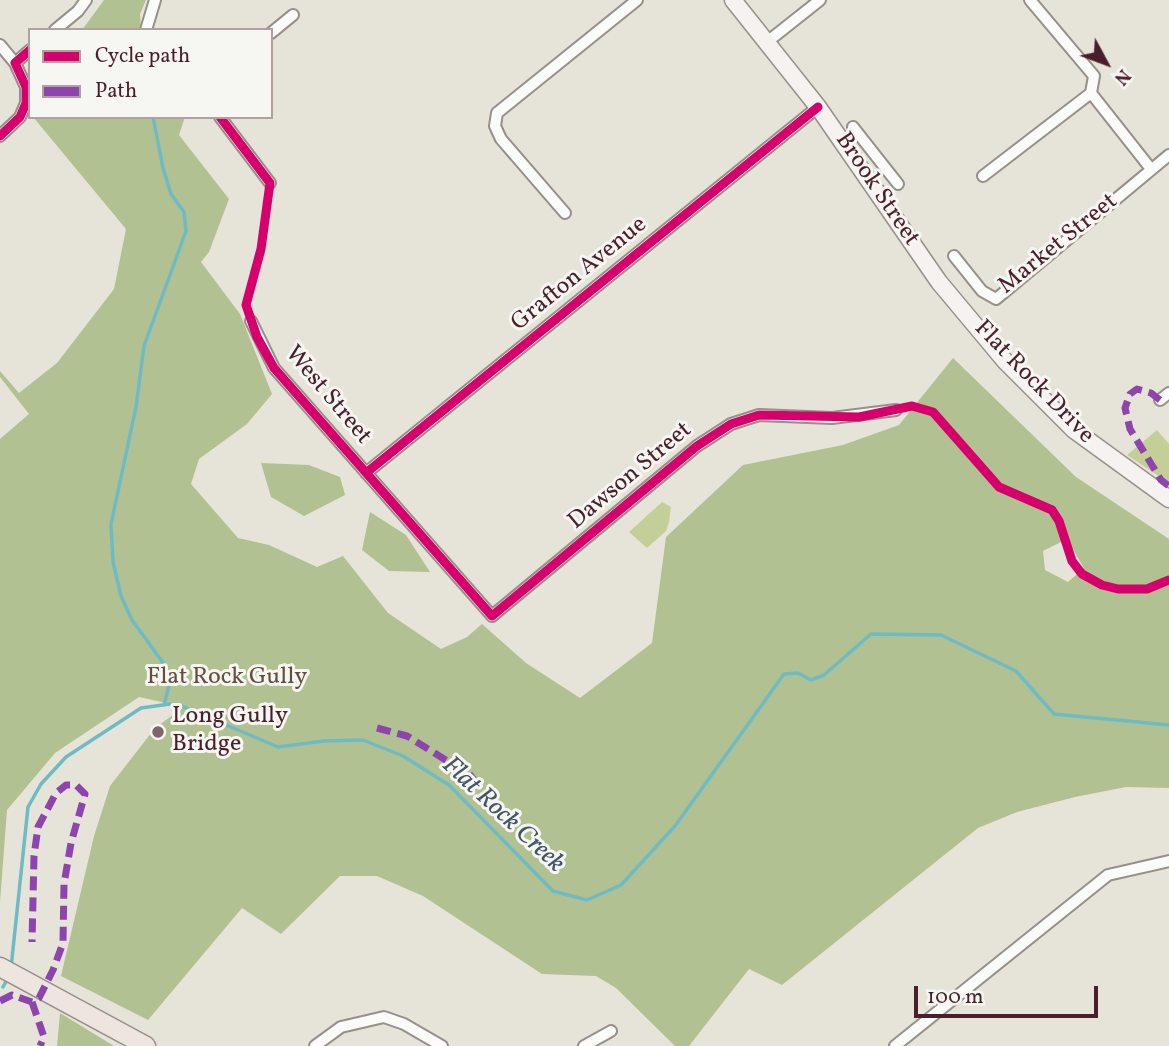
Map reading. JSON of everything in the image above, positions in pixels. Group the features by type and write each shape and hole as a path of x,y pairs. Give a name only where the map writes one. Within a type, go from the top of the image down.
{"main road":[{"name":"Brook Street","path":"733,0 818,107 939,282 966,315"},
{"name":"Flat Rock Drive","path":"966,315 1005,361 1074,430 1101,453 1169,499"},
{"path":"0,967 146,1046"}],"street":[{"path":"57,28 78,11 86,0"},
{"path":"147,28 156,0"},
{"path":"565,213 501,139 495,119 502,107 637,0"},
{"path":"767,42 820,0"},
{"path":"983,176 1091,93 1094,76 1030,0"},
{"path":"273,31 293,15"},
{"path":"0,45 15,62 26,87 26,103 20,117 0,136"},
{"path":"15,62 28,52"},
{"path":"1091,93 1151,169"},
{"name":"Grafton Avenue","path":"366,472 818,107"},
{"path":"222,119 270,183"},
{"path":"853,127 898,184"},
{"name":"Market Street","path":"954,256 982,291 996,299 1169,155"},
{"path":"863,169 879,160"},
{"name":"West Street","path":"251,321 274,368 492,616"},
{"name":"Dawson Street","path":"492,616 697,446 731,424 759,415 832,418 896,410"},
{"path":"895,1046 1108,875 1169,861"},
{"path":"315,1046 341,1027 384,1017 404,1024 442,1046"},
{"path":"584,1046 611,1031"}],"green space":[{"path":"104,0 146,0 140,14 141,28 83,28"},
{"name":"Flat Rock Gully","path":"35,119 184,119 179,135 229,199 209,252 201,262 240,314 272,394 247,424 199,459 191,484 238,538 269,545 317,567 343,556 388,613 441,649 467,637 482,624 526,663 580,698 652,643 666,537 743,465 843,445 899,425 953,358 1076,477 1169,539 1169,788 1126,787 1075,797 1017,812 978,828 782,985 749,969 689,1046 675,1046 616,988 596,976 542,974 423,896 377,876 340,876 281,934 242,908 148,1020 61,976 94,836 110,786 155,728 184,707 139,697 55,753 7,810 0,902 0,439 29,414 0,377 0,371 19,393 57,363 114,289 126,229","holes":["1067,539 1084,568 1068,582 1045,570 1043,551"]},
{"path":"1157,430 1169,444 1169,483 1127,455"},
{"path":"261,463 309,465 340,477 345,495 304,516 271,497"},
{"path":"662,502 671,507 669,522 666,531 647,548 629,532"},
{"path":"370,512 406,535 430,572 389,571 362,550"},
{"path":"60,1013 114,1046 57,1046"}],"waterway":[{"path":"153,119 163,168 171,194 184,212 186,231 144,346 136,407 111,524 113,562 121,596 132,620 164,664 170,682 164,705"},
{"name":"Flat Rock Creek","path":"11,968 28,807 41,784 66,757 141,708 170,704 184,707 278,747 324,741 363,740 403,756 449,785 553,891 587,900 621,885 675,826 784,674 798,673 811,680 824,675 871,634 941,635 1016,671 1054,714 1169,725"},
{"name":"Flat Rock Creek","path":"3,987 8,978"}],"marked path":[{"path":"1160,400 1151,393 1137,389 1130,394 1125,408 1130,429 1161,480 1169,486"},
{"path":"377,728 407,736 470,775 488,798 502,808"},
{"path":"0,1001 12,995 32,1002 39,998 63,943 64,884 71,843 85,794 76,785 66,785 56,793 38,827 34,856 32,942"},
{"path":"32,1002 44,1037 40,1046"}],"cycle path":[{"path":"0,136 20,117 26,103 26,87 15,63 28,52"},
{"path":"366,473 818,107"},
{"path":"222,119 270,183 261,249 246,305 257,337 274,368 492,616 697,446 731,424 759,415 859,417 912,406 933,412 999,487 1052,510 1059,521 1072,561 1082,574 1102,585 1118,589 1147,589 1169,580"}],"place":[{"name":"Long Gully Bridge","path":"158,732"}]}
